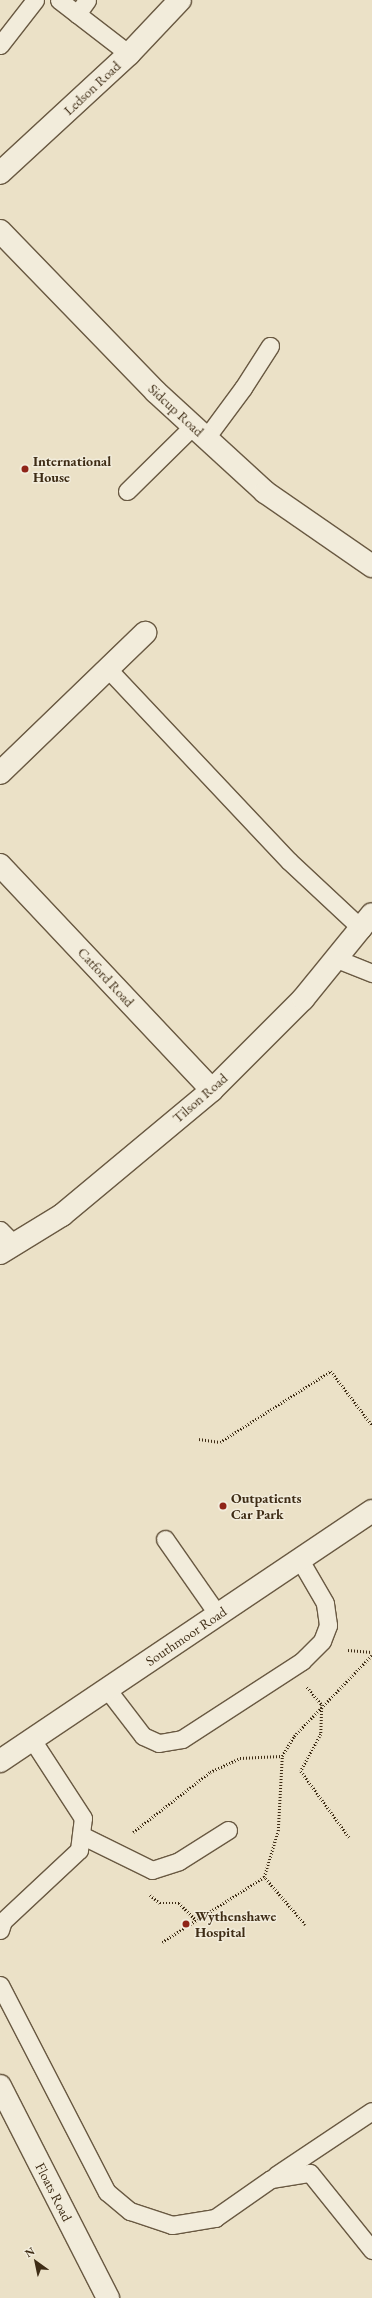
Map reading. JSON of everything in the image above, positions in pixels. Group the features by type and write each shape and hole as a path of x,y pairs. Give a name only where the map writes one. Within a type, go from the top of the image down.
{"street":[{"name":"Ledson Road","path":"0,173 129,54 180,0"},
{"name":"Sidcup Road","path":"0,231 156,392 265,492 372,566"},
{"path":"0,772 145,633"},
{"name":"Catford Road","path":"0,865 212,1090"},
{"name":"Tilson Road","path":"5,1242 62,1215 212,1090 303,999 367,922"},
{"name":"Southmoor Road","path":"0,1761 33,1741 107,1689 372,1512"},
{"name":"Floats Road","path":"0,2086 108,2298"}],"lane":[{"path":"0,45 35,0"},
{"path":"59,0 129,54"},
{"path":"77,14 87,0"},
{"path":"127,491 200,432 243,388 270,346"},
{"path":"108,669 289,861 367,922"},
{"path":"337,959 372,973"},
{"path":"165,1539 218,1615"},
{"path":"107,1689 143,1736 159,1743 182,1739 302,1661 322,1641 328,1626 325,1603 300,1560"},
{"path":"0,1930 3,1921 79,1850 83,1818 33,1741"},
{"path":"81,1835 152,1870 179,1861 228,1830"},
{"path":"0,1985 107,2192 130,2211 172,2225 215,2218 270,2179 372,2111"},
{"path":"270,2179 310,2173 372,2250"}],"path":[{"path":"199,1440 220,1442 331,1371 372,1425"},
{"path":"348,1650 372,1652"},
{"path":"162,1942 264,1878 278,1831 282,1756 294,1736 322,1705 372,1655"},
{"path":"306,1685 322,1705 321,1734 301,1772 349,1837"},
{"path":"118,1854 136,1829 210,1772 240,1758 282,1756"},
{"path":"264,1878 305,1925"}],"place":[{"name":"International House","path":"25,469"},
{"name":"Outpatients Car Park","path":"223,1506"},
{"name":"Wythenshawe Hospital","path":"186,1924"}]}
